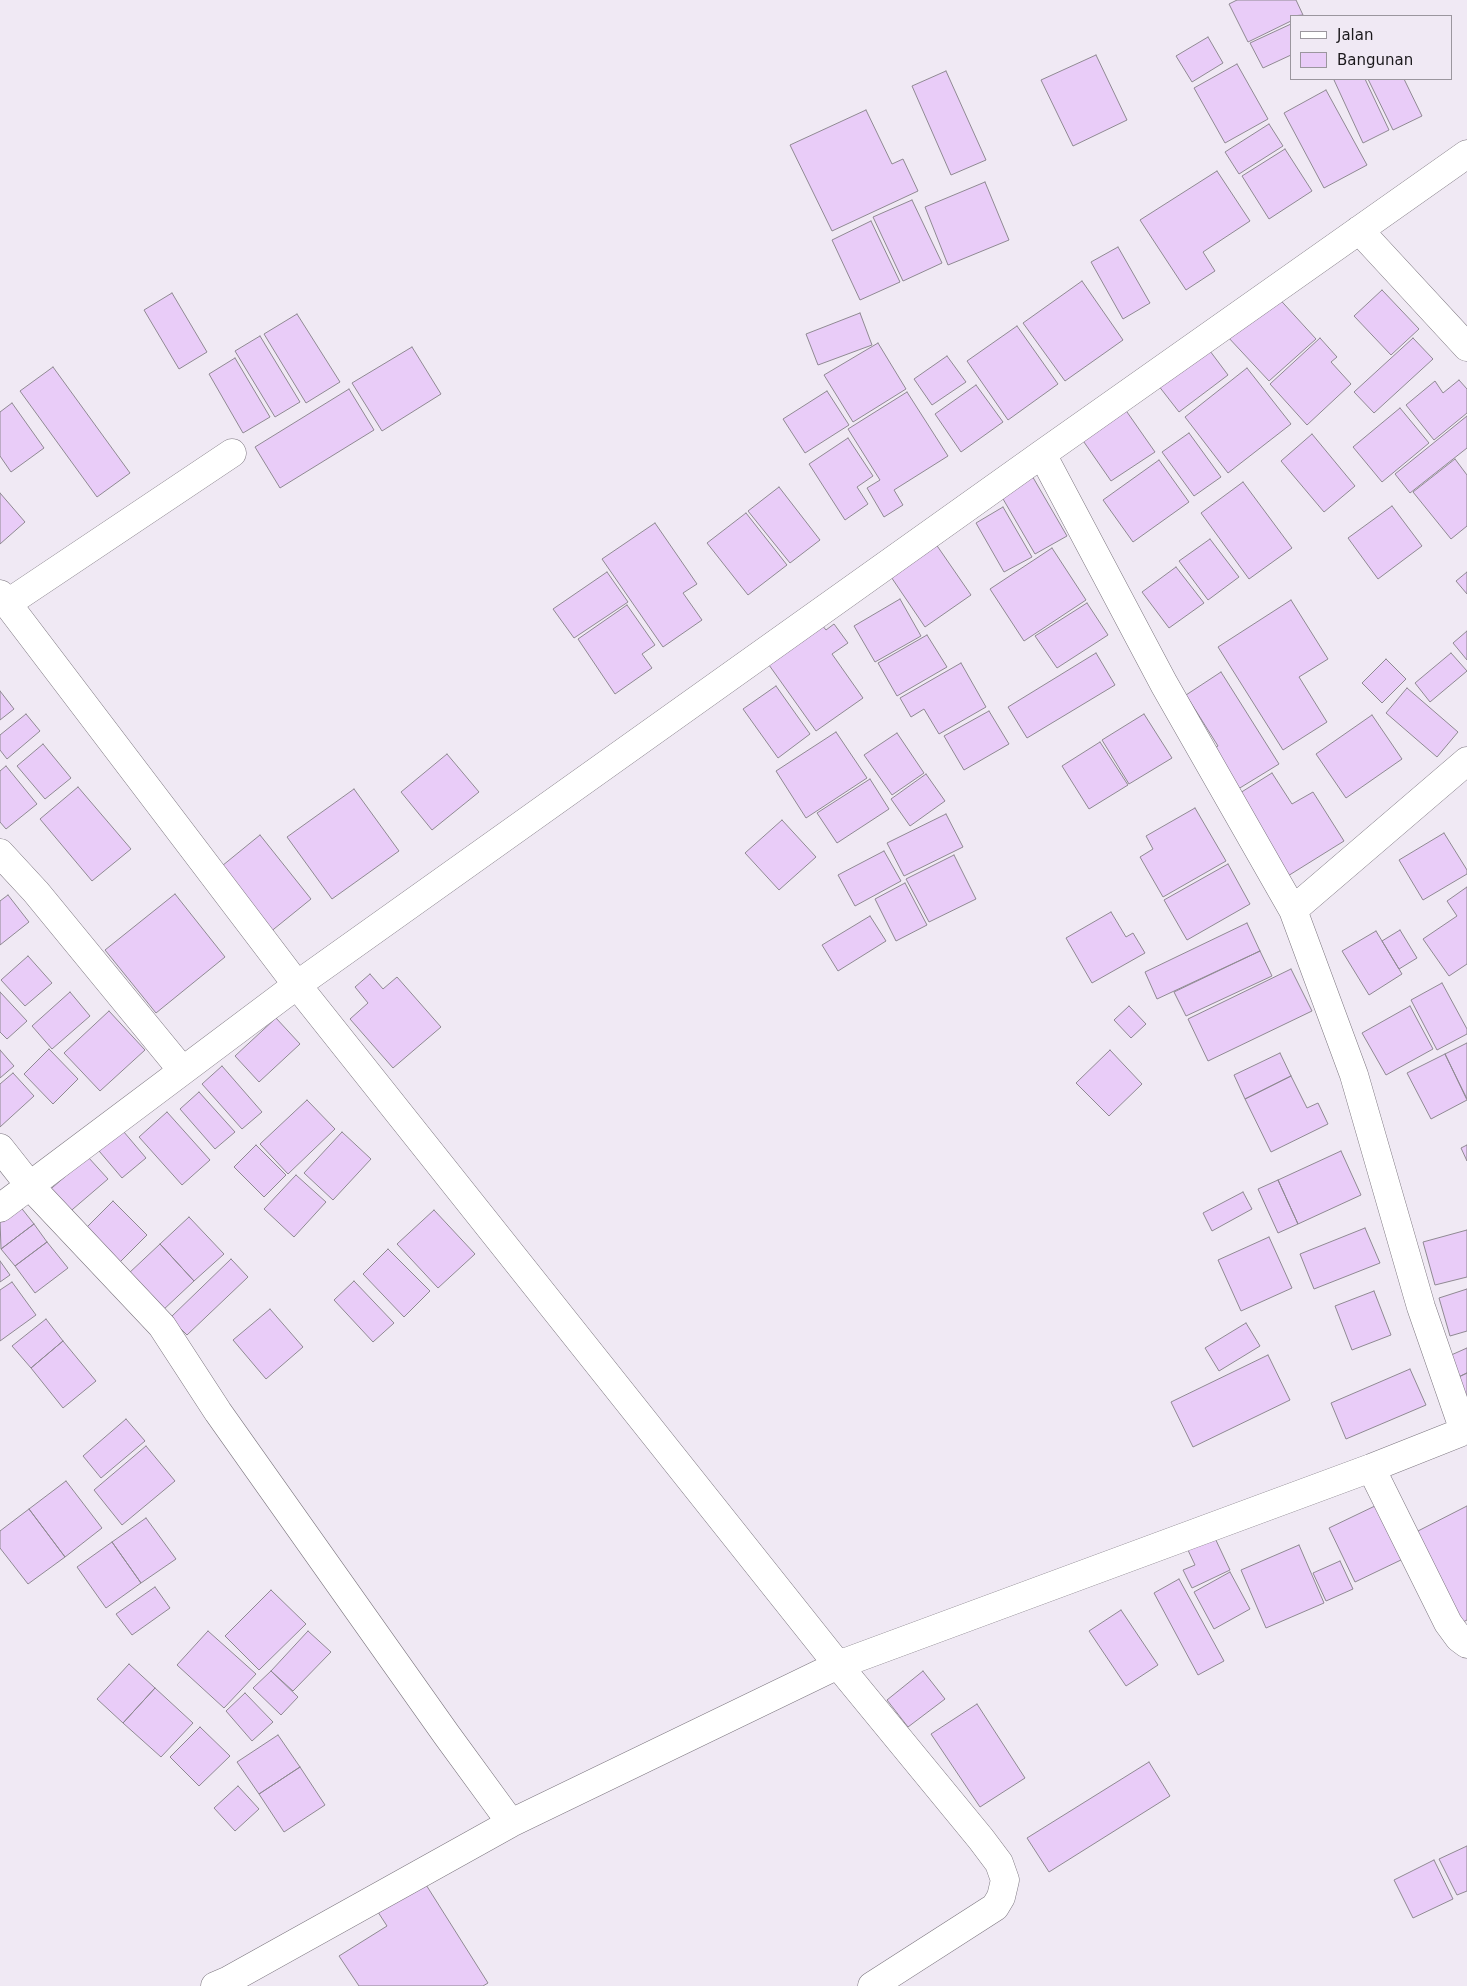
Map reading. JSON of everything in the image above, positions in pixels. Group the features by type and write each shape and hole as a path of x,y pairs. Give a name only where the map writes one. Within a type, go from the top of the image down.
{"street":[{"path":"0,1208 297,985 1042,454 1467,154"},
{"path":"1360,230 1467,347"},
{"path":"232,453 4,598 297,985 838,1666 999,1863 1005,1880 1001,1897 995,1907 872,1986"},
{"path":"215,1986 511,1823 838,1666 1466,1431 1421,1306 1354,1075 1293,910 1164,684 1042,454"},
{"path":"1293,910 1467,761"},
{"path":"0,853 36,892 182,1070"},
{"path":"0,1148 30,1186 162,1326 218,1412 440,1726 511,1823"},
{"path":"1371,1468 1448,1623 1459,1638 1467,1644"}],"building":[{"path":"1237,0 1296,0 1303,15 1290,15 1290,21 1248,42 1229,4"},
{"path":"1290,24 1290,55 1263,68 1250,43"},
{"path":"1208,37 1223,63 1192,82 1176,56"},
{"path":"1096,55 1127,120 1073,146 1041,80"},
{"path":"1237,64 1268,119 1225,143 1194,88"},
{"path":"946,71 986,160 951,175 912,86"},
{"path":"1334,80 1365,80 1389,130 1363,143"},
{"path":"1368,80 1404,80 1422,116 1393,130"},
{"path":"1326,90 1367,165 1324,188 1284,113"},
{"path":"866,110 892,164 903,159 918,191 832,231 790,145"},
{"path":"1269,124 1283,146 1239,174 1225,152"},
{"path":"1285,149 1312,191 1269,219 1242,176"},
{"path":"1217,171 1250,221 1203,252 1215,271 1186,290 1140,220"},
{"path":"985,182 1009,240 948,265 925,207"},
{"path":"912,200 942,263 903,281 873,217"},
{"path":"871,221 900,282 860,300 832,240"},
{"path":"1118,247 1150,303 1123,319 1091,262"},
{"path":"1082,281 1123,340 1065,381 1023,323"},
{"path":"1382,290 1419,329 1391,355 1354,316"},
{"path":"172,293 207,352 179,369 144,310"},
{"path":"1274,293 1316,339 1269,381 1227,336"},
{"path":"860,313 872,345 818,365 806,334"},
{"path":"297,314 340,382 306,403 264,334"},
{"path":"1017,326 1058,384 1008,420 967,361"},
{"path":"260,336 300,402 275,417 235,351"},
{"path":"1320,338 1337,357 1331,362 1351,384 1307,425 1270,384"},
{"path":"1413,338 1433,359 1374,413 1354,392"},
{"path":"878,343 906,389 853,422 824,375"},
{"path":"412,347 441,394 382,431 352,383"},
{"path":"1207,347 1228,375 1179,412 1158,385"},
{"path":"947,356 966,382 932,405 914,379"},
{"path":"235,358 270,417 243,433 209,374"},
{"path":"53,367 130,473 97,497 20,391"},
{"path":"1247,368 1291,424 1228,473 1185,417"},
{"path":"1459,380 1467,389 1467,413 1434,440 1406,405 1435,381 1443,393"},
{"path":"976,385 1003,422 961,452 935,414"},
{"path":"349,389 374,430 280,488 255,447"},
{"path":"827,391 849,425 805,453 783,419"},
{"path":"907,392 948,456 894,490 903,505 884,517 867,488 880,480 848,429"},
{"path":"1120,402 1155,452 1111,481 1077,432"},
{"path":"12,403 44,448 11,472 0,456 0,412"},
{"path":"1400,408 1429,443 1382,482 1353,447"},
{"path":"1467,416 1467,448 1410,493 1395,474"},
{"path":"1189,433 1221,477 1194,496 1162,452"},
{"path":"1312,434 1355,486 1324,512 1281,461"},
{"path":"848,438 873,476 857,487 868,504 845,520 809,464"},
{"path":"1455,459 1467,475 1467,526 1451,539 1413,492"},
{"path":"1159,460 1189,502 1133,542 1103,500"},
{"path":"1031,474 1067,536 1035,554 999,492"},
{"path":"1243,482 1292,548 1249,579 1201,513"},
{"path":"779,487 820,540 790,563 748,511"},
{"path":"0,493 25,522 0,544"},
{"path":"1392,506 1422,546 1378,579 1348,538"},
{"path":"1003,507 1032,557 1004,572 976,523"},
{"path":"746,513 787,565 748,595 707,543"},
{"path":"655,523 697,584 683,593 702,620 663,647 602,559"},
{"path":"931,537 971,595 925,627 885,568"},
{"path":"1210,539 1239,577 1208,600 1179,561"},
{"path":"1052,548 1086,600 1024,641 990,589"},
{"path":"1176,567 1204,603 1169,628 1142,592"},
{"path":"607,572 628,602 574,638 553,609"},
{"path":"1467,572 1467,594 1456,581"},
{"path":"900,599 921,636 875,662 854,626"},
{"path":"1291,600 1328,659 1299,677 1327,722 1283,750 1218,647"},
{"path":"1087,603 1108,635 1057,668 1035,636"},
{"path":"627,605 655,645 642,654 652,668 615,694 578,639"},
{"path":"818,620 826,630 834,624 848,643 832,654 863,698 816,731 764,658"},
{"path":"1467,631 1467,660 1453,643"},
{"path":"927,635 947,667 897,696 878,663"},
{"path":"1096,653 1115,685 1027,738 1008,707"},
{"path":"1451,653 1467,671 1430,702 1415,683"},
{"path":"1386,659 1406,679 1382,703 1362,683"},
{"path":"961,663 986,707 939,734 924,709 911,717 900,698"},
{"path":"1221,672 1279,764 1230,794 1205,753 1218,746 1186,695"},
{"path":"776,686 810,734 778,758 743,709"},
{"path":"1407,688 1458,732 1437,757 1386,713"},
{"path":"0,691 14,709 0,720"},
{"path":"989,711 1009,744 964,770 944,736"},
{"path":"26,714 40,731 7,759 0,750 0,735"},
{"path":"1144,714 1172,758 1129,784 1102,740"},
{"path":"1372,715 1402,759 1346,798 1316,754"},
{"path":"836,732 867,778 806,818 776,771"},
{"path":"897,733 924,773 892,795 864,755"},
{"path":"1100,742 1128,785 1089,809 1062,766"},
{"path":"43,744 71,778 45,799 17,766"},
{"path":"447,754 479,792 432,830 401,792"},
{"path":"6,766 37,804 6,829 0,822 0,771"},
{"path":"1272,773 1292,804 1313,792 1344,841 1283,879 1232,798"},
{"path":"926,774 945,801 910,826 891,799"},
{"path":"870,779 889,809 837,843 817,813"},
{"path":"78,787 131,849 92,881 40,819"},
{"path":"354,789 399,851 332,899 287,837"},
{"path":"1195,808 1226,861 1163,897 1140,857 1153,849 1146,836"},
{"path":"946,814 963,847 904,876 887,843"},
{"path":"782,820 816,857 779,890 745,853"},
{"path":"1444,833 1467,870 1467,874 1423,900 1399,860"},
{"path":"260,835 311,899 269,933 217,870"},
{"path":"884,851 901,881 855,906 838,875"},
{"path":"954,855 976,899 929,922 906,879"},
{"path":"1228,864 1250,904 1187,940 1164,900"},
{"path":"905,883 927,925 896,941 875,899"},
{"path":"1467,887 1467,964 1449,976 1423,939 1457,916 1447,901"},
{"path":"175,894 225,957 156,1013 105,950"},
{"path":"8,895 29,922 0,945 0,901"},
{"path":"1111,912 1126,937 1133,933 1145,953 1092,983 1066,938"},
{"path":"870,916 886,941 838,971 822,945"},
{"path":"1247,923 1260,951 1157,999 1145,972"},
{"path":"1400,930 1417,958 1399,969 1382,941"},
{"path":"1376,931 1402,974 1369,995 1342,951"},
{"path":"1260,951 1272,976 1186,1016 1174,992"},
{"path":"28,956 52,983 25,1006 1,980"},
{"path":"1291,969 1312,1011 1208,1061 1188,1019"},
{"path":"370,974 383,989 397,977 441,1027 393,1068 350,1019 368,1003 355,987"},
{"path":"1442,983 1467,1029 1467,1034 1437,1050 1411,1000"},
{"path":"0,992 27,1021 7,1039 0,1032"},
{"path":"70,992 90,1016 52,1049 32,1026"},
{"path":"1129,1006 1146,1024 1131,1038 1114,1020"},
{"path":"1410,1006 1433,1049 1386,1075 1362,1033"},
{"path":"109,1011 145,1050 100,1091 64,1053"},
{"path":"276,1018 300,1044 259,1082 235,1056"},
{"path":"1467,1043 1467,1099 1445,1054"},
{"path":"49,1049 78,1079 53,1104 24,1074"},
{"path":"0,1050 14,1066 0,1078"},
{"path":"1110,1050 1142,1084 1109,1116 1076,1083"},
{"path":"1280,1053 1291,1076 1245,1099 1234,1075"},
{"path":"1445,1054 1467,1100 1431,1119 1407,1073"},
{"path":"222,1066 262,1112 242,1129 202,1084"},
{"path":"13,1073 34,1096 0,1127 0,1084"},
{"path":"1291,1076 1307,1108 1318,1103 1328,1124 1271,1152 1245,1099"},
{"path":"199,1092 235,1132 215,1149 180,1109"},
{"path":"307,1100 335,1129 288,1174 260,1144"},
{"path":"167,1112 210,1160 182,1185 139,1137"},
{"path":"118,1125 146,1158 122,1178 94,1145"},
{"path":"342,1132 371,1159 333,1200 304,1173"},
{"path":"256,1145 286,1175 264,1197 234,1167"},
{"path":"1467,1145 1467,1161 1461,1148"},
{"path":"1341,1151 1361,1195 1298,1224 1278,1180"},
{"path":"88,1157 108,1179 66,1215 46,1193"},
{"path":"296,1175 326,1202 294,1237 264,1209"},
{"path":"1278,1180 1298,1224 1278,1233 1258,1189"},
{"path":"1243,1192 1252,1209 1212,1231 1203,1213"},
{"path":"113,1201 147,1235 118,1264 84,1230"},
{"path":"19,1205 34,1224 1,1249 0,1220"},
{"path":"434,1210 475,1254 438,1288 397,1244"},
{"path":"189,1217 224,1254 194,1281 160,1244"},
{"path":"34,1224 47,1242 15,1266 1,1249"},
{"path":"1365,1228 1380,1263 1314,1289 1300,1254"},
{"path":"1467,1230 1467,1277 1435,1285 1423,1242"},
{"path":"1269,1237 1292,1288 1241,1311 1218,1260"},
{"path":"47,1242 68,1268 35,1293 15,1266"},
{"path":"160,1244 194,1281 162,1311 128,1274"},
{"path":"388,1249 430,1291 404,1317 363,1274"},
{"path":"231,1259 248,1277 187,1335 170,1318"},
{"path":"0,1261 10,1275 0,1282"},
{"path":"354,1281 394,1323 373,1342 334,1300"},
{"path":"12,1282 36,1315 0,1341 0,1290"},
{"path":"1467,1289 1467,1331 1450,1336 1439,1298"},
{"path":"1374,1291 1391,1335 1352,1350 1335,1306"},
{"path":"270,1309 303,1347 266,1379 233,1340"},
{"path":"46,1319 63,1341 31,1368 12,1346"},
{"path":"1246,1323 1260,1346 1219,1371 1205,1348"},
{"path":"63,1341 96,1381 63,1408 31,1368"},
{"path":"1467,1348 1467,1373 1450,1381 1440,1360"},
{"path":"1268,1355 1290,1400 1193,1447 1171,1402"},
{"path":"1410,1369 1426,1405 1346,1439 1331,1403"},
{"path":"1467,1373 1467,1398 1450,1381"},
{"path":"126,1419 145,1441 101,1478 83,1456"},
{"path":"146,1446 175,1481 122,1525 94,1490"},
{"path":"66,1481 102,1528 65,1557 29,1509"},
{"path":"1377,1505 1403,1559 1355,1582 1329,1528"},
{"path":"1467,1506 1467,1620 1461,1623 1416,1532"},
{"path":"29,1509 65,1557 28,1584 0,1548 0,1531"},
{"path":"146,1518 176,1559 141,1583 112,1542"},
{"path":"1214,1536 1230,1570 1192,1588 1183,1570 1195,1565 1187,1548"},
{"path":"112,1542 141,1583 106,1608 77,1567"},
{"path":"1299,1545 1324,1603 1266,1628 1241,1570"},
{"path":"1340,1561 1353,1589 1326,1601 1313,1573"},
{"path":"1230,1572 1250,1609 1214,1629 1194,1592"},
{"path":"1179,1579 1224,1661 1198,1675 1154,1593"},
{"path":"155,1587 170,1608 132,1635 116,1614"},
{"path":"271,1590 306,1624 259,1670 225,1636"},
{"path":"1121,1610 1158,1665 1126,1686 1089,1631"},
{"path":"208,1631 256,1674 224,1708 177,1665"},
{"path":"308,1631 331,1652 293,1691 271,1671"},
{"path":"129,1664 155,1688 123,1723 97,1699"},
{"path":"271,1671 298,1697 281,1715 253,1688"},
{"path":"923,1671 945,1699 908,1727 887,1700"},
{"path":"155,1688 193,1723 161,1757 123,1723"},
{"path":"245,1693 273,1722 252,1741 226,1711"},
{"path":"977,1704 1025,1778 980,1807 931,1734"},
{"path":"200,1727 230,1756 199,1786 170,1757"},
{"path":"278,1735 300,1767 259,1794 237,1762"},
{"path":"1149,1762 1170,1796 1049,1872 1027,1838"},
{"path":"300,1767 325,1805 284,1832 259,1794"},
{"path":"238,1786 259,1809 235,1831 214,1808"},
{"path":"1467,1846 1467,1891 1457,1895 1439,1859"},
{"path":"1434,1860 1453,1899 1413,1918 1394,1880"},
{"path":"423,1880 488,1983 483,1986 359,1986 339,1956 387,1926 376,1909"}]}
